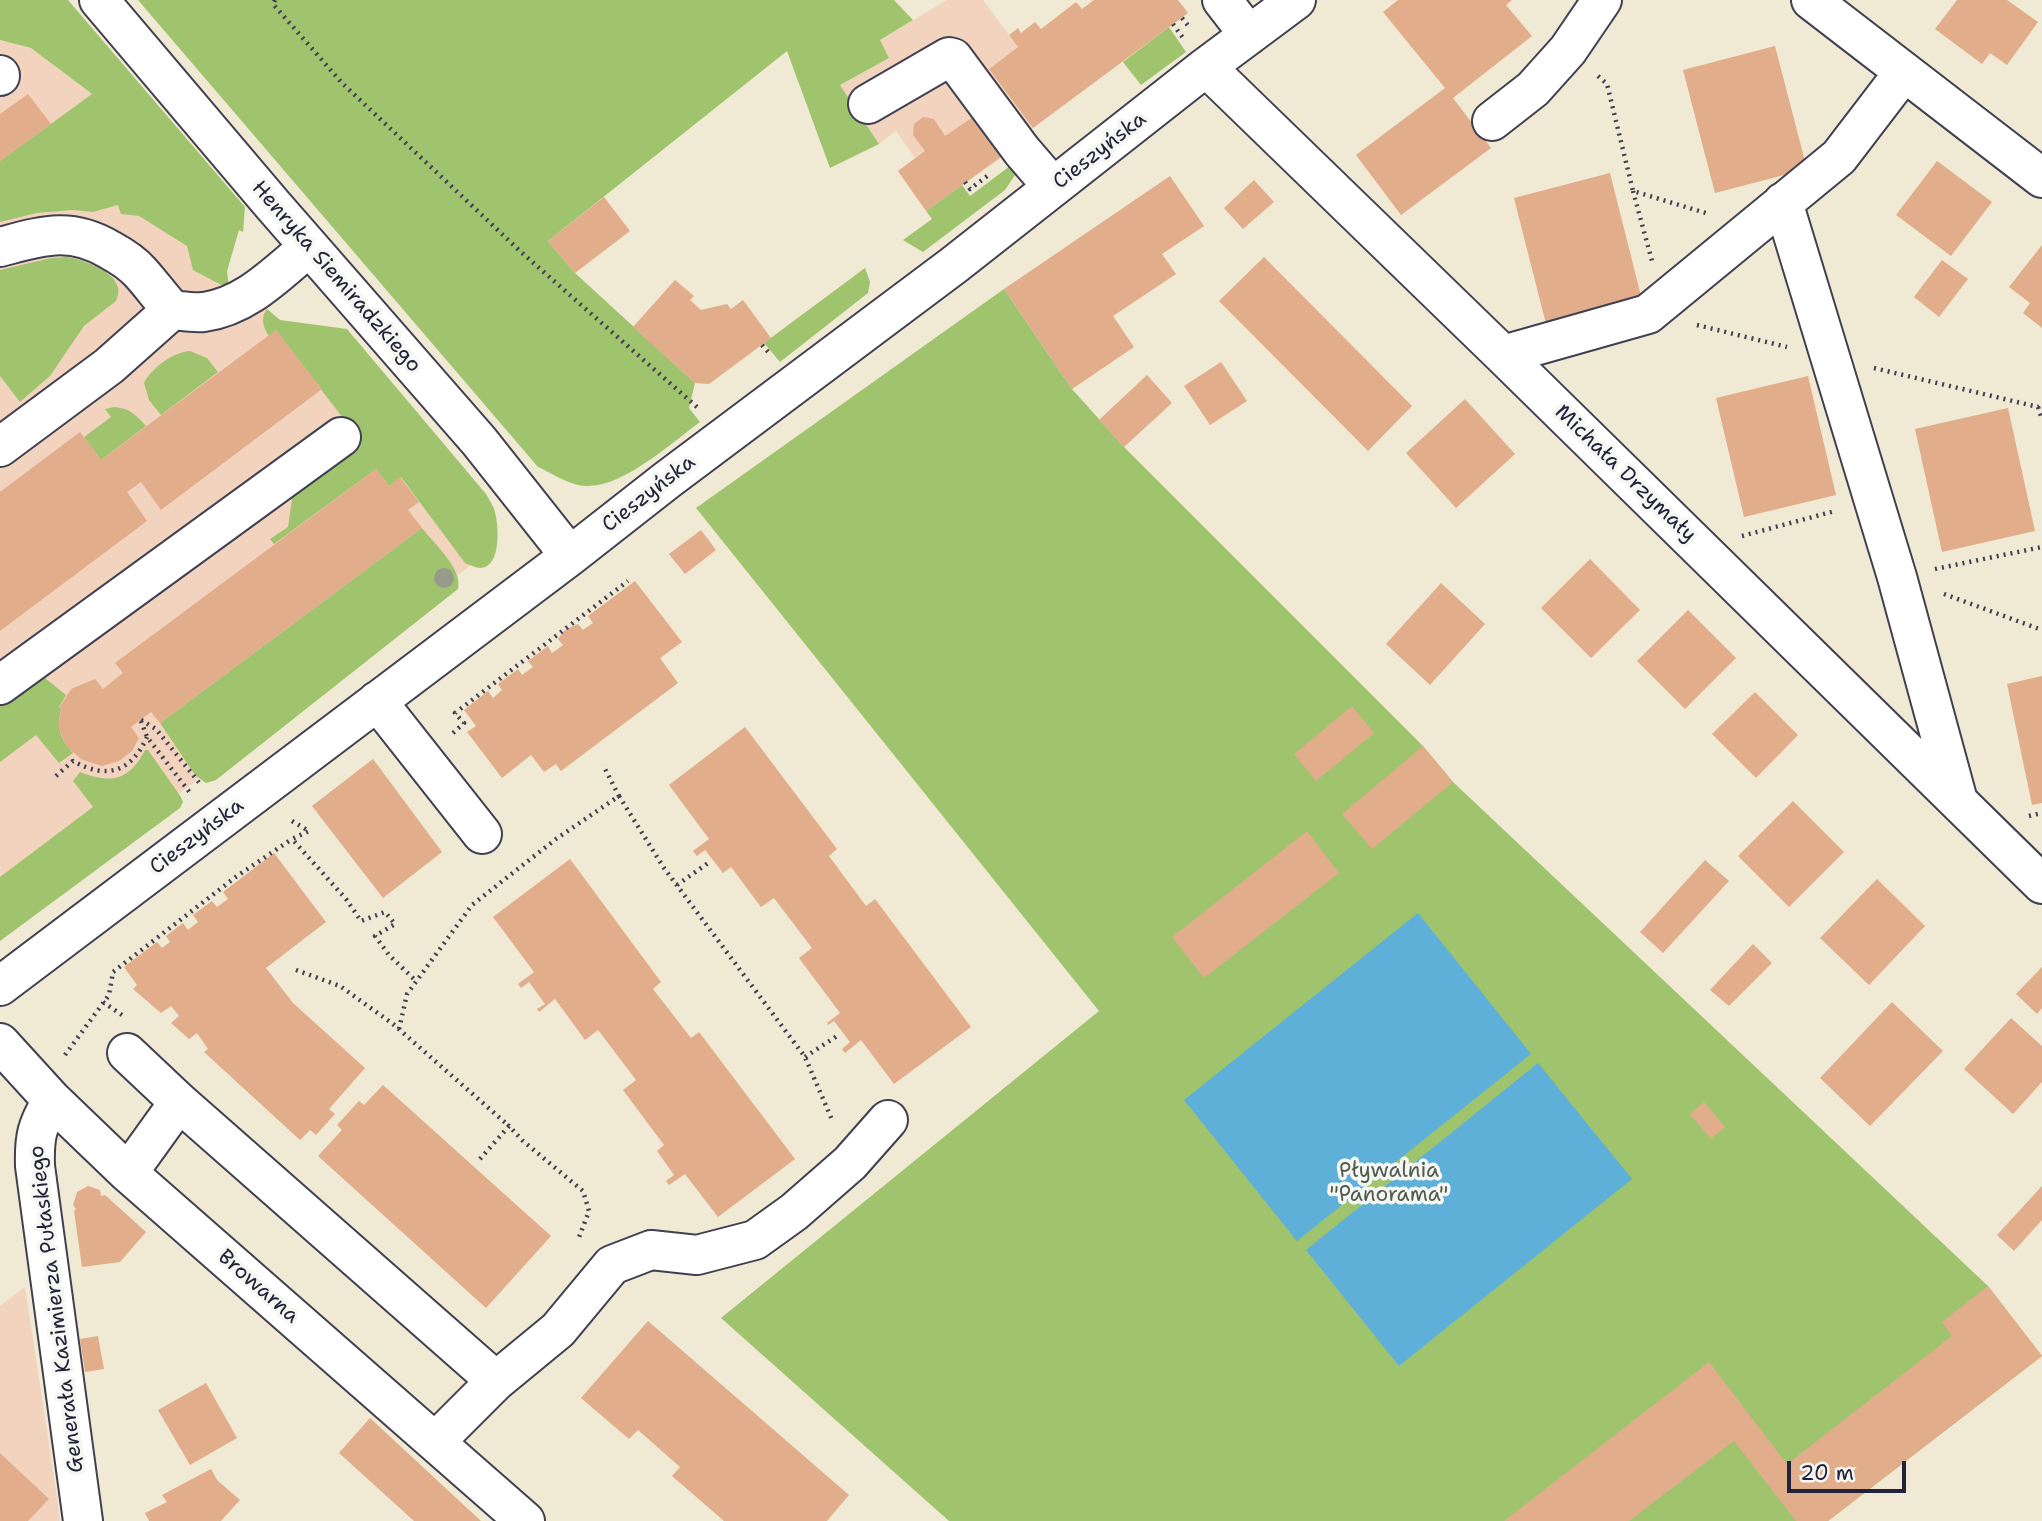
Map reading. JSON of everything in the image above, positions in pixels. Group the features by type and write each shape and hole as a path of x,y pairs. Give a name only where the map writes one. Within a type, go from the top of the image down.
{"street":[{"name":"Henryka Siemiradzkiego","path":"99,0 309,247 479,441 570,556"},
{"path":"1222,0 1248,35"},
{"name":"Cieszyńska","path":"0,986 954,265 1206,67 1296,0"},
{"path":"1492,121 1533,89 1568,50 1602,0"},
{"path":"1811,0 2042,178"},
{"path":"868,104 948,57 953,58 1022,151 1053,187"},
{"name":"Michała Drzymały","path":"1206,67 2042,884"},
{"path":"1503,355 1648,314 1839,157 1904,72"},
{"path":"1783,202 1897,578 1958,801"},
{"path":"0,247 46,235 68,234 84,237 122,257 139,271 172,310"},
{"path":"0,447 110,366 172,310 202,312 227,307 247,298 309,247"},
{"path":"0,685 341,436"},
{"path":"377,701 433,796 482,834"},
{"name":"Browarna","path":"0,1043 52,1100 128,1174 525,1521"},
{"path":"127,1053 196,1108 496,1381"},
{"name":"Generała Kazimierza Pułaskiego","path":"52,1100 38,1124 34,1147 83,1521"},
{"path":"128,1174 196,1108"},
{"path":"435,1442 496,1381 558,1330 612,1265 652,1250 697,1255 755,1240 794,1212 850,1163 888,1120"}],"path":[{"path":"272,1 342,83 521,252 702,411"},
{"path":"1568,50 1607,84 1663,302"},
{"path":"1633,191 1753,227"},
{"path":"2038,407 2042,419"},
{"path":"1699,547 1873,500"},
{"path":"1897,578 2042,547"},
{"path":"1897,578 2042,629"},
{"path":"450,736 464,723 455,712 628,581"},
{"path":"184,786 147,737 141,720 156,729 208,794"},
{"path":"56,776 73,761 94,771 116,771 134,758 147,737"},
{"path":"603,765 619,796 677,885 805,1057 850,1163"},
{"path":"399,1029 407,994 471,905 556,839 619,796"},
{"path":"64,1058 109,995 113,972 237,876 292,839 309,831 292,821"},
{"path":"292,839 346,899 361,921 386,912 395,924 375,936 389,956 416,981"},
{"path":"677,885 708,863"},
{"path":"296,970 340,986 399,1029 523,1141 583,1191 589,1211 575,1247"},
{"path":"805,1057 837,1036"},
{"path":"480,1159 509,1126"}],"shaded area":[{"path":"947,0 983,0 1018,47 990,68 1033,128 1002,150 1005,155 926,211 898,171 915,158 896,131 879,144 840,85 889,58 880,40"},
{"path":"0,40 31,48 178,159 239,229 227,271 229,289 267,309 285,324 490,550 143,822 0,926"},
{"path":"25,1287 60,1521 0,1521 0,1306"}],"green space":[{"path":"0,0 68,0 245,207 243,232 239,230 227,271 229,289 193,270 187,246 139,216 121,214 118,205 93,212 73,210 37,213 0,222 0,161 92,94 31,48 0,40"},
{"path":"138,0 894,0 913,20 880,40 889,58 840,85 879,144 830,168 787,51 548,241 575,273 695,383 689,408 700,422 642,465 609,482 593,486 573,484 538,467"},
{"path":"1169,27 1186,52 1141,85 1123,62"},
{"path":"1014,163 1017,172 1005,190 923,252 903,240 932,219 926,211 962,185 970,196"},
{"path":"67,257 104,271 117,284 119,292 116,301 84,326 50,376 20,402 0,376 0,270"},
{"path":"865,268 870,282 868,293 780,362 764,343"},
{"name":"Pływalnia \"Panorama\"","path":"1004,289 1072,389 1124,447 1423,746 1453,782 1988,1286 2042,1356 1828,1521 949,1521 721,1318 1099,1011 696,508"},
{"path":"267,309 280,320 347,329 487,496 494,509 498,533 496,552 488,565 479,568 465,563 401,477 389,486 376,469 274,544 270,539 288,527 293,492 361,442 276,330 269,336 263,323"},
{"path":"190,351 207,358 218,372 161,415 149,400 144,383 164,362 177,354"},
{"path":"114,407 132,413 146,426 101,460 84,437 111,417 105,409"},
{"path":"422,528 452,565 458,589 216,780 206,783 195,775 160,723"},
{"path":"40,674 66,695 59,707 59,727 65,743 73,753 59,763 36,735 0,762 0,704"},
{"path":"145,750 148,750 181,797 183,802 180,808 0,941 0,877 93,807 73,781 80,772 101,778 118,777 132,768"}],"water":[{"path":"1418,913 1531,1054 1297,1241 1184,1100"},
{"path":"1538,1063 1632,1179 1399,1366 1306,1250"}],"building":[{"path":"1094,0 1178,0 1188,13 1033,128 989,69 1018,47 1009,35 1018,28 1021,33 1035,22 1041,29 1076,2 1082,9"},
{"path":"1398,0 1512,0 1506,5 1532,36 1453,98 1491,148 1401,215 1356,155 1445,88 1383,12"},
{"path":"1957,0 2007,0 2038,22 2007,65 1990,53 1982,64 1935,29"},
{"path":"1775,46 1807,169 1715,193 1683,70"},
{"path":"28,94 51,124 0,161 0,114"},
{"path":"976,115 1005,154 926,211 898,171 925,151 913,135 914,124 923,117 934,119 945,136"},
{"path":"1937,161 1992,202 1951,256 1896,215"},
{"path":"1610,173 1643,304 1547,328 1514,198"},
{"path":"1170,176 1204,226 1162,254 1176,274 1113,316 1134,347 1072,389 1004,289"},
{"path":"1254,180 1274,202 1243,229 1224,208"},
{"path":"604,197 630,231 575,273 548,241"},
{"path":"2042,245 2042,328 2023,313 2030,303 2009,287"},
{"path":"1264,257 1412,406 1368,451 1219,301"},
{"path":"1942,260 1968,279 1939,317 1914,297"},
{"path":"675,280 694,296 690,300 701,310 727,304 731,309 743,300 771,338 709,384 695,383 633,327"},
{"path":"276,330 322,389 161,510 141,482 127,492 147,521 0,631 0,492 80,432 101,460"},
{"path":"1221,362 1247,401 1210,425 1184,386"},
{"path":"1147,375 1172,403 1124,447 1099,420"},
{"path":"1808,376 1836,495 1744,517 1716,398"},
{"path":"1465,399 1515,454 1456,508 1406,453"},
{"path":"2008,408 2035,531 1942,552 1915,429"},
{"path":"376,469 389,486 400,477 419,502 408,510 422,528 160,723 151,712 131,727 139,738 132,751 119,761 102,766 81,759 66,746 58,725 61,710 59,708 71,689 95,679 103,689 123,673 115,663"},
{"path":"701,530 716,550 685,574 669,554"},
{"path":"1590,559 1640,610 1591,658 1541,608"},
{"path":"635,581 682,642 660,658 678,683 561,771 556,764 544,772 531,755 502,778 467,732 476,726 464,710 488,691 493,698 502,690 498,684 518,669 522,675 533,667 528,661 548,646 552,653 563,645 558,639 565,630 578,624 583,630 593,623 588,616"},
{"path":"1441,583 1485,624 1430,685 1386,644"},
{"path":"1688,610 1736,658 1685,709 1637,661"},
{"path":"2042,676 2042,803 2032,805 2007,684"},
{"path":"1755,692 1798,735 1756,778 1712,734"},
{"path":"1352,706 1374,733 1316,781 1294,754"},
{"path":"745,727 837,849 829,856 866,906 875,899 971,1027 894,1084 861,1040 845,1053 842,1049 850,1042 834,1021 828,1025 827,1023 840,1013 799,958 812,948 774,898 761,907 731,867 723,873 705,850 697,856 693,851 709,839 669,785"},
{"path":"1423,746 1453,782 1372,849 1342,814"},
{"path":"373,759 442,852 383,898 312,806"},
{"path":"1793,801 1844,852 1789,907 1738,856"},
{"path":"1307,831 1339,873 1204,978 1172,937"},
{"path":"274,853 326,922 266,968 293,1003 365,1068 329,1109 335,1114 316,1135 310,1130 300,1140 204,1052 208,1049 197,1033 189,1039 171,1023 179,1016 171,1006 161,1013 133,989 137,985 124,967 157,942 162,948 170,942 166,936 183,923 188,930 198,922 193,915 212,901 217,907 228,899 223,892"},
{"path":"570,859 661,982 653,989 691,1038 699,1032 795,1159 718,1217 685,1174 669,1185 666,1181 674,1175 657,1151 664,1145 623,1090 636,1080 598,1030 585,1040 555,999 539,1012 537,1009 545,1004 529,982 521,988 518,984 534,972 493,917"},
{"path":"1705,860 1729,881 1663,953 1640,932"},
{"path":"1877,879 1925,926 1869,985 1820,938"},
{"path":"1753,944 1772,963 1729,1006 1710,990"},
{"path":"2042,967 2042,1008 2037,1014 2016,994"},
{"path":"1892,1002 1943,1051 1870,1126 1820,1078"},
{"path":"2011,1018 2042,1046 2042,1082 2013,1114 1964,1069"},
{"path":"383,1085 551,1236 486,1308 318,1156 342,1130 337,1125 359,1101 364,1105"},
{"path":"1704,1102 1725,1127 1711,1139 1690,1114"},
{"path":"88,1186 100,1190 101,1196 105,1195 146,1232 120,1262 82,1267 74,1211 76,1209 73,1205 77,1192"},
{"path":"2042,1186 2042,1220 2014,1251 1997,1235"},
{"path":"1988,1286 2042,1356 1828,1521 1796,1521 1734,1441 1629,1521 1504,1521 1709,1362 1787,1464 1952,1336 1942,1322"},
{"path":"648,1321 849,1495 827,1521 724,1521 672,1476 680,1467 638,1430 629,1439 581,1398"},
{"path":"98,1336 104,1369 85,1372 80,1339"},
{"path":"206,1383 237,1438 190,1465 158,1410"},
{"path":"370,1418 481,1521 414,1521 339,1453"},
{"path":"0,1453 49,1499 28,1521 0,1521"},
{"path":"211,1469 217,1480 240,1500 221,1521 149,1521 145,1513 167,1502 162,1495"}]}
